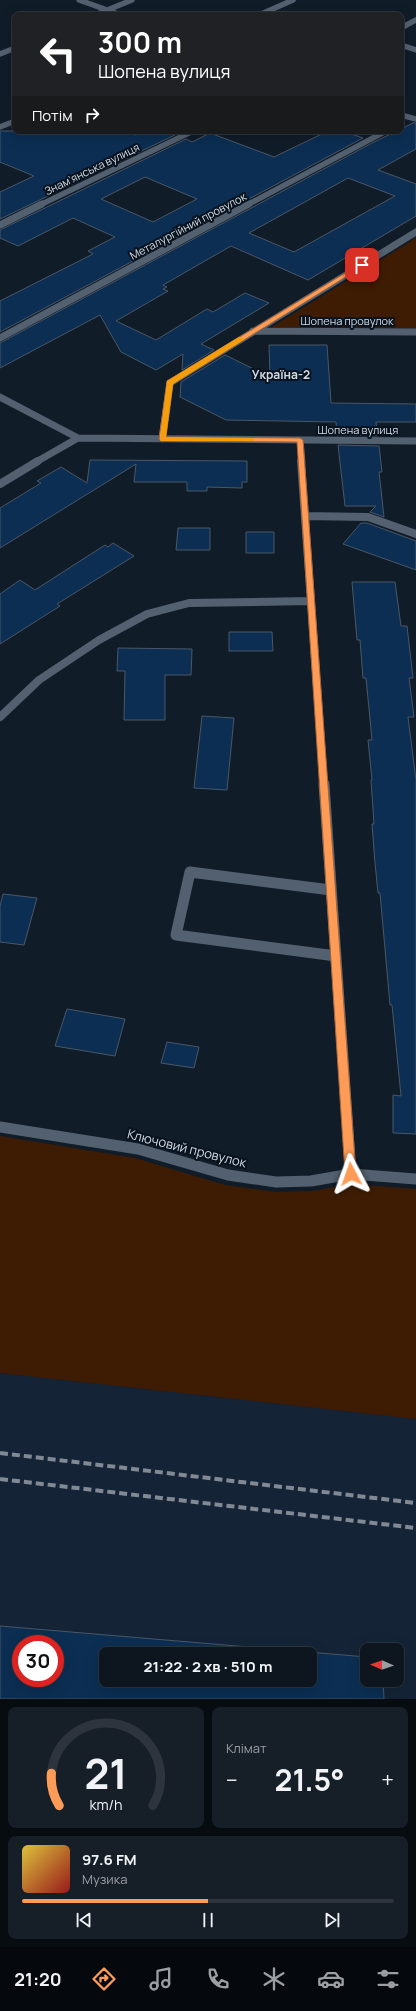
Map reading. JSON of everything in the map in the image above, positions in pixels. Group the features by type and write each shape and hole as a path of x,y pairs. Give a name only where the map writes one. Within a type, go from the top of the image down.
{"street":[{"path":"80,0 113,12"},
{"path":"102,12 132,0"},
{"path":"266,12 293,0"},
{"path":"404,26 416,20"},
{"path":"404,46 416,50"},
{"path":"0,54 12,49"},
{"path":"404,117 416,118"},
{"path":"404,121 409,118"},
{"path":"0,128 12,122"},
{"name":"Знам’янська вулиця","path":"0,225 187,134"},
{"name":"Металургійний провулок","path":"0,338 380,134"},
{"name":"Шопена провулок","path":"162,439 170,383 416,232"},
{"name":"Шопена провулок","path":"253,331 416,332"},
{"path":"0,397 78,438"},
{"path":"0,484 78,438"},
{"name":"Шопена вулиця","path":"78,438 416,441"},
{"path":"300,440 351,1174"},
{"path":"305,516 368,517 416,534"},
{"path":"0,717 39,680 99,640 147,614 189,603 311,601"},
{"path":"331,890 190,872 176,935 336,956"},
{"name":"Ключовий провулок","path":"0,1126 138,1149 228,1175 276,1182 311,1181 351,1174 416,1179"}],"shaded area":[{"path":"416,238 416,328 272,327"},
{"path":"0,1136 135,1158 225,1185 276,1192 313,1191 352,1184 416,1189 416,1419 0,1373"},
{"path":"0,1373 416,1419 416,1699 0,1699"}],"building":[{"path":"416,123 416,149 378,170 416,184 416,216 308,280 231,246 163,285 167,287 163,289 168,291 116,321 156,340 207,309 213,312 245,293 269,303 201,344 214,350 182,370 183,354 156,370 121,352 100,315 0,368 0,343 391,134 404,134 404,128","holes":["348,178 395,196 294,252 249,233"]},
{"path":"0,131 12,131 12,134 175,135 0,219 0,192 34,176 0,162"},
{"path":"208,134 213,134 274,157 322,134 352,134 363,138 0,332 0,301 93,254 88,251 115,237 73,218 18,246 0,238 0,230 186,139 192,142","holes":["145,177 197,199 153,222 101,199"]},
{"path":"269,345 327,345 331,403 416,404 416,422 376,422 377,436 337,435 336,422 226,420 180,397 181,382 225,355 270,377"},
{"path":"338,445 379,446 382,472 379,472 384,517 370,512 376,506 345,506"},
{"path":"90,460 247,461 247,482 242,482 242,488 207,487 207,491 187,491 187,482 134,482 136,464 0,548 0,508 41,483 37,481 61,467 87,483"},
{"path":"361,523 367,523 416,541 416,570 343,544"},
{"path":"178,528 210,528 210,550 176,550"},
{"path":"246,532 274,532 274,553 246,553"},
{"path":"113,543 134,556 57,604 60,606 0,644 0,594 20,580 35,590 105,545 108,547"},
{"path":"352,582 395,582 401,626 407,626 413,678 409,678 414,717 408,717 416,780 416,1134 393,1133 393,1095 401,1096 392,1005 390,1005 380,893 378,893 375,863 372,824 374,824 372,780 368,740 372,740 366,678 363,678 360,640 357,640"},
{"path":"229,632 272,632 273,651 229,651"},
{"path":"118,648 192,649 191,675 165,675 165,720 124,720 125,671 117,671"},
{"path":"202,716 234,718 227,790 194,788"},
{"path":"3,894 37,898 24,945 0,942 0,906"},
{"path":"67,1009 125,1019 115,1056 55,1046"},
{"path":"167,1042 199,1047 194,1068 161,1063"},
{"path":"0,1626 249,1647 99,1647 99,1687 317,1687 317,1653 360,1656 360,1687 383,1687 384,1699 0,1699"}],"railway":[{"path":"0,1453 416,1503"},
{"path":"0,1479 416,1528"}],"slow traffic":[{"path":"242,339 170,383 162,439 252,440"}],"district":[{"name":"Україна-2","path":"281,375"}],"route":[{"path":"351,1174 300,440 162,439 170,383 362,265"}]}
